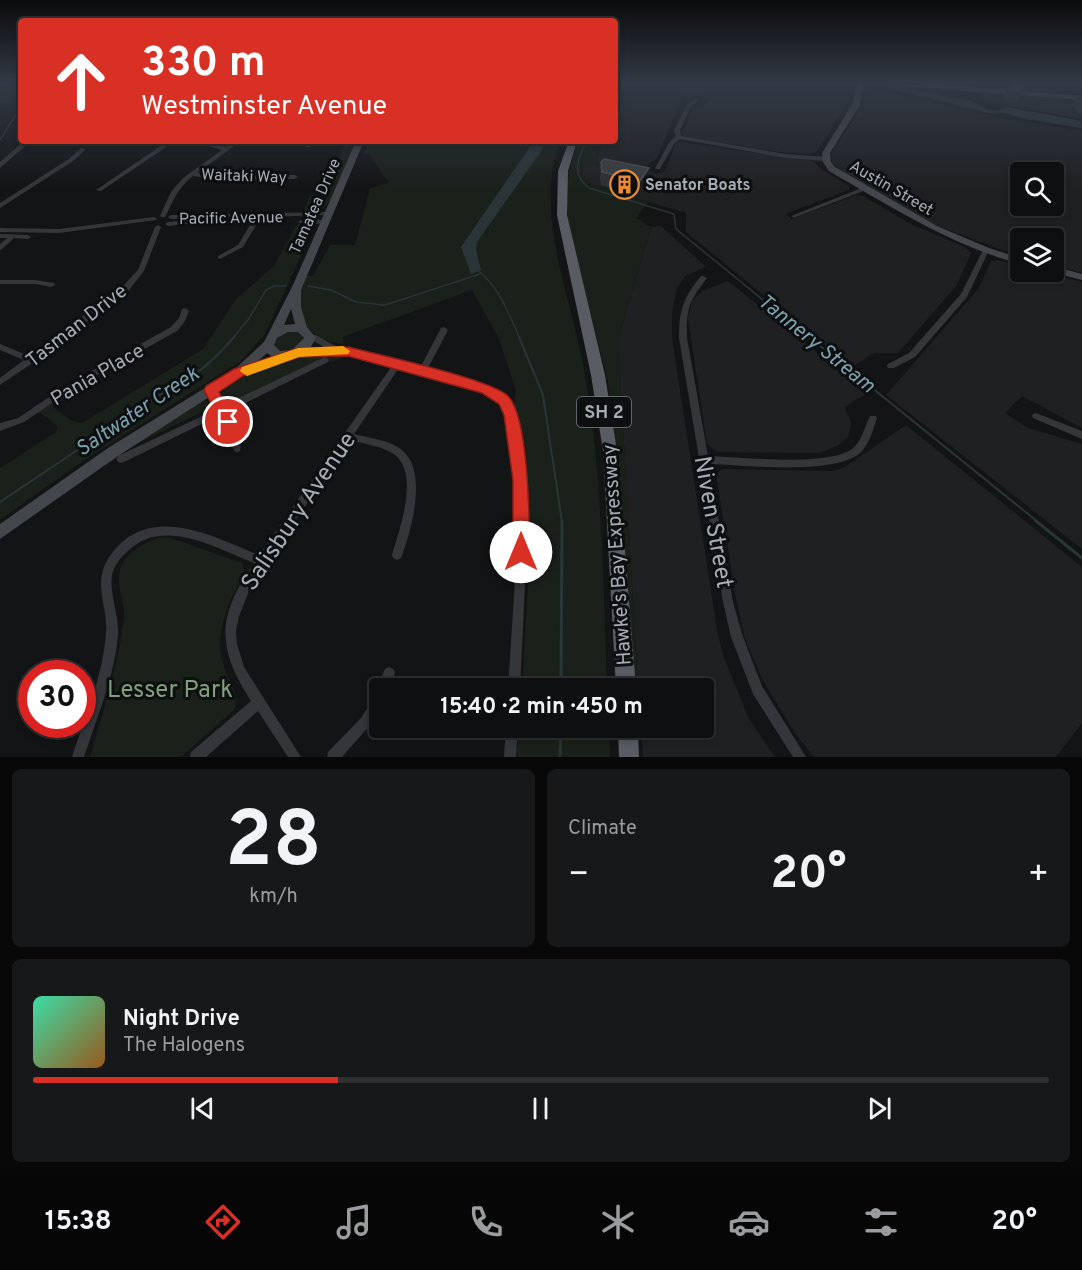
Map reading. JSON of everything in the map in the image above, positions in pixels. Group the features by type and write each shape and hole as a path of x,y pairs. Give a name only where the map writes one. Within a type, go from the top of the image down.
{"highway":[{"name":"Hawke's Bay Expressway","path":"567,144 556,184 556,201 588,354 604,465 617,678"},
{"name":"Hawke's Bay Expressway","path":"572,144 563,171 562,215 598,375 610,451 625,678"},
{"path":"620,738 621,757"},
{"path":"628,738 629,757"}],"main road":[{"name":"Austin Street","path":"847,118 827,150 826,159 832,169 934,228 1010,258"},
{"name":"Tamatea Drive","path":"270,340 298,285 359,144"},
{"path":"1064,272 1082,277"},
{"name":"Tamatea Drive","path":"298,285 296,308 306,332"},
{"path":"0,532 88,469 238,373 283,356 298,353 307,346 310,338 306,332 286,328 270,340 238,373"},
{"path":"270,340 272,352 283,356"}],"street":[{"path":"679,137 677,130 683,118"},
{"path":"658,168 671,142 679,137 786,156 826,159"},
{"path":"0,160 18,143"},
{"path":"0,166 25,144"},
{"path":"99,190 168,144"},
{"path":"205,144 226,149"},
{"path":"154,224 163,216 174,192 192,174 234,144"},
{"path":"0,206 71,160 83,149"},
{"name":"Waitaki Way","path":"192,174 219,178 296,177"},
{"path":"794,216 864,189"},
{"path":"163,216 169,221"},
{"name":"Pacific Avenue","path":"169,221 327,218"},
{"path":"220,257 241,246 258,219"},
{"path":"154,224 169,221"},
{"name":"Pacific Avenue","path":"0,230 18,232 74,230 154,224"},
{"name":"Pacific Avenue","path":"0,236 75,235 154,224"},
{"name":"Tasman Drive","path":"0,382 126,288 141,271 154,224"},
{"path":"0,248 18,232"},
{"path":"891,366 912,355 964,295 986,250"},
{"name":"Niven Street","path":"703,278 685,302 682,323 728,602 737,636 757,690 800,757"},
{"path":"0,282 35,282 51,285"},
{"name":"Pania Place","path":"0,427 21,420 73,385 174,329 185,311"},
{"path":"422,371 444,330"},
{"path":"306,332 338,350 422,371 495,393 504,400 511,415 519,469 521,514 521,565 515,678"},
{"path":"0,347 31,360"},
{"path":"298,353 338,350"},
{"path":"121,459 325,360"},
{"name":"Salisbury Avenue","path":"296,757 234,663 230,638 234,611 239,597 261,561 397,365"},
{"path":"211,390 234,433 237,448"},
{"path":"1036,416 1082,435"},
{"path":"703,460 833,461 855,452 864,442 873,418"},
{"path":"348,436 399,453 411,468 412,480 406,525 397,555"},
{"path":"78,757 105,670 110,641 111,614 107,575 111,565 124,548 133,540 153,530 173,529 261,561"},
{"path":"387,678 389,674"},
{"path":"196,757 259,702"},
{"path":"333,757 369,716"},
{"path":"510,757 511,738"}],"shaded area":[{"path":"618,118 674,118 656,159 649,163 647,169 656,174 665,171 676,143 680,142 813,161 821,169 849,186 849,190 785,214 792,219 856,195 863,196 911,224 965,247 971,253 957,285 898,353 874,353 852,367 686,232 686,213 588,184 582,173 583,163 597,157 602,144 618,144"},
{"path":"689,118 838,118 816,152 810,154 786,153 685,137 682,133"},
{"path":"855,118 1003,118 1082,131 1082,273 1064,268 1064,228 1010,228 1010,253 925,221 845,174 832,163 831,153"},
{"path":"1024,118 1067,118 1081,121 1082,128"},
{"path":"532,144 545,144 477,242 476,249 481,270 471,274 461,247"},
{"path":"661,226 706,267 685,276 677,288 672,313 672,338 717,630 723,655 749,719 775,757 643,757 642,738 714,738 714,678 637,678 618,339 651,227"},
{"path":"998,260 1010,263 1010,282 1064,282 1064,278 1082,282 1082,428 1022,396 1005,413 1028,428 1082,444 1082,549 886,395 979,288 991,261"},
{"path":"728,281 867,393 845,407 851,423 848,437 837,446 820,453 717,452 707,444 688,318 692,301 702,291"},
{"path":"906,425 1082,567 1082,723 1056,757 814,757 797,736 763,681 745,639 736,599 716,474 723,469 834,471 845,467"}],"green space":[{"path":"346,144 355,144 330,201 320,211 302,213 309,197 325,187"},
{"path":"367,144 560,144 554,164 551,214 554,240 583,363 592,419 601,527 607,678 523,678 529,566 526,449 514,402 516,390 499,339 472,290 343,337 344,344 316,335 303,322 299,314 297,294 303,276 313,276 330,245 355,245 370,188 389,183 369,154 363,154"},
{"path":"578,144 602,144 597,157 599,166 583,163 582,173 588,184 648,202 636,218 651,227 618,339 637,678 632,678 621,497 608,381 569,230 567,207 571,163"},
{"path":"305,223 313,230 264,336 241,361 83,461 0,520 0,468 56,432 58,427 41,413 34,413 54,402 53,407 72,421 82,423 203,349 236,299 274,266 296,225"},
{"path":"290,331 298,332 304,340 292,351 278,350 274,345 277,337"},
{"path":"324,353 351,356 329,362 326,358 234,401 222,397 221,393 225,388 260,369 297,357"},
{"path":"202,399 209,402 204,411 114,455 115,460 80,476 94,464"},
{"name":"Lesser Park","path":"162,537 171,538 242,563 245,573 228,606 220,641 224,666 235,692 235,709 181,757 90,757 110,688 124,619 119,581 120,569 127,557 143,545"},
{"path":"518,738 609,738 610,757 517,757"}],"building":[{"path":"604,159 649,168 639,182 602,172 601,162"}],"waterway":[{"path":"0,140 13,118"},
{"name":"Tannery Stream","path":"586,144 577,166 583,183 589,188 674,214 676,229 811,339"},
{"path":"477,270 497,292 520,339"},
{"name":"Saltwater Creek","path":"308,286 331,290 356,302 385,305 480,274"},
{"name":"Saltwater Creek","path":"232,339 248,320 266,290 274,286 286,286"},
{"name":"Saltwater Creek","path":"0,502 164,392 194,375 234,337"},
{"path":"519,337 543,395 562,522"},
{"name":"Tannery Stream","path":"809,337 1038,522"},
{"name":"Tannery Stream","path":"1036,521 1082,558"},
{"path":"561,678 562,522"},
{"path":"560,757 561,738"}],"slow traffic":[{"path":"247,371 283,356 343,351"}],"place":[{"name":"Senator Boats","path":"624,184"}],"route":[{"path":"228,422 211,390 238,373 283,356 298,353 348,351 486,389 504,400 511,415 520,480 521,552"}]}
